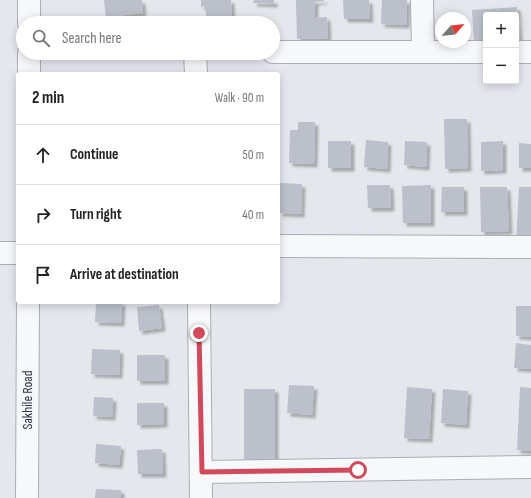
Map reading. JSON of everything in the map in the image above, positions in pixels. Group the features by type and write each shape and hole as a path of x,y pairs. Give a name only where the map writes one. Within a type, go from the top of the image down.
{"street":[{"path":"29,0 29,16"},
{"path":"422,0 423,52"},
{"path":"280,52 483,52"},
{"path":"519,52 531,52"},
{"path":"29,60 29,72"},
{"path":"195,60 196,72"},
{"path":"280,246 531,247"},
{"path":"0,253 16,253"},
{"name":"Sakhile Road","path":"27,498 28,304"},
{"path":"199,304 202,498"},
{"path":"202,472 531,467"}],"building":[{"path":"104,0 142,0 143,13 106,16"},
{"path":"201,0 231,0 232,16 206,16 206,6 201,7"},
{"path":"254,0 274,0 274,4 253,3"},
{"path":"296,0 324,0 315,2 315,18 327,17 328,38 297,39"},
{"path":"343,0 369,0 370,19 344,19"},
{"path":"382,0 407,0 406,25 381,24"},
{"path":"517,7 517,12 483,12 483,42 474,43 472,10"},
{"path":"444,119 467,119 468,168 445,169"},
{"path":"298,122 315,122 314,164 289,163 290,130 298,130"},
{"path":"366,140 388,142 387,169 364,167"},
{"path":"328,141 351,141 351,168 328,168"},
{"path":"405,141 427,142 426,167 404,165"},
{"path":"503,141 503,170 481,171 481,142"},
{"path":"519,143 531,144 531,168 519,168"},
{"path":"280,183 302,184 301,214 280,213"},
{"path":"367,185 390,185 391,208 368,208"},
{"path":"431,185 431,223 403,223 402,186"},
{"path":"442,187 464,187 464,212 441,212"},
{"path":"480,187 507,187 509,231 481,232"},
{"path":"519,187 531,187 531,243 516,242"},
{"path":"96,304 122,304 121,323 95,322"},
{"path":"159,305 162,328 139,331 137,307"},
{"path":"516,306 531,306 531,337 516,336"},
{"path":"516,343 531,345 531,369 514,368"},
{"path":"92,349 120,350 119,375 91,374"},
{"path":"137,355 165,355 165,381 137,381"},
{"path":"289,385 314,386 312,415 287,413"},
{"path":"407,387 432,389 429,439 404,438"},
{"path":"520,387 531,388 531,451 517,450"},
{"path":"244,389 275,389 275,460 244,459"},
{"path":"443,389 468,391 466,425 441,423"},
{"path":"94,397 113,398 112,417 93,416"},
{"path":"137,403 164,403 164,424 137,425"},
{"path":"96,444 121,446 119,465 95,463"},
{"path":"162,449 163,474 138,474 137,450"},
{"path":"96,489 121,490 121,498 95,498"}],"route":[{"path":"199,333 202,472 358,470"}]}
